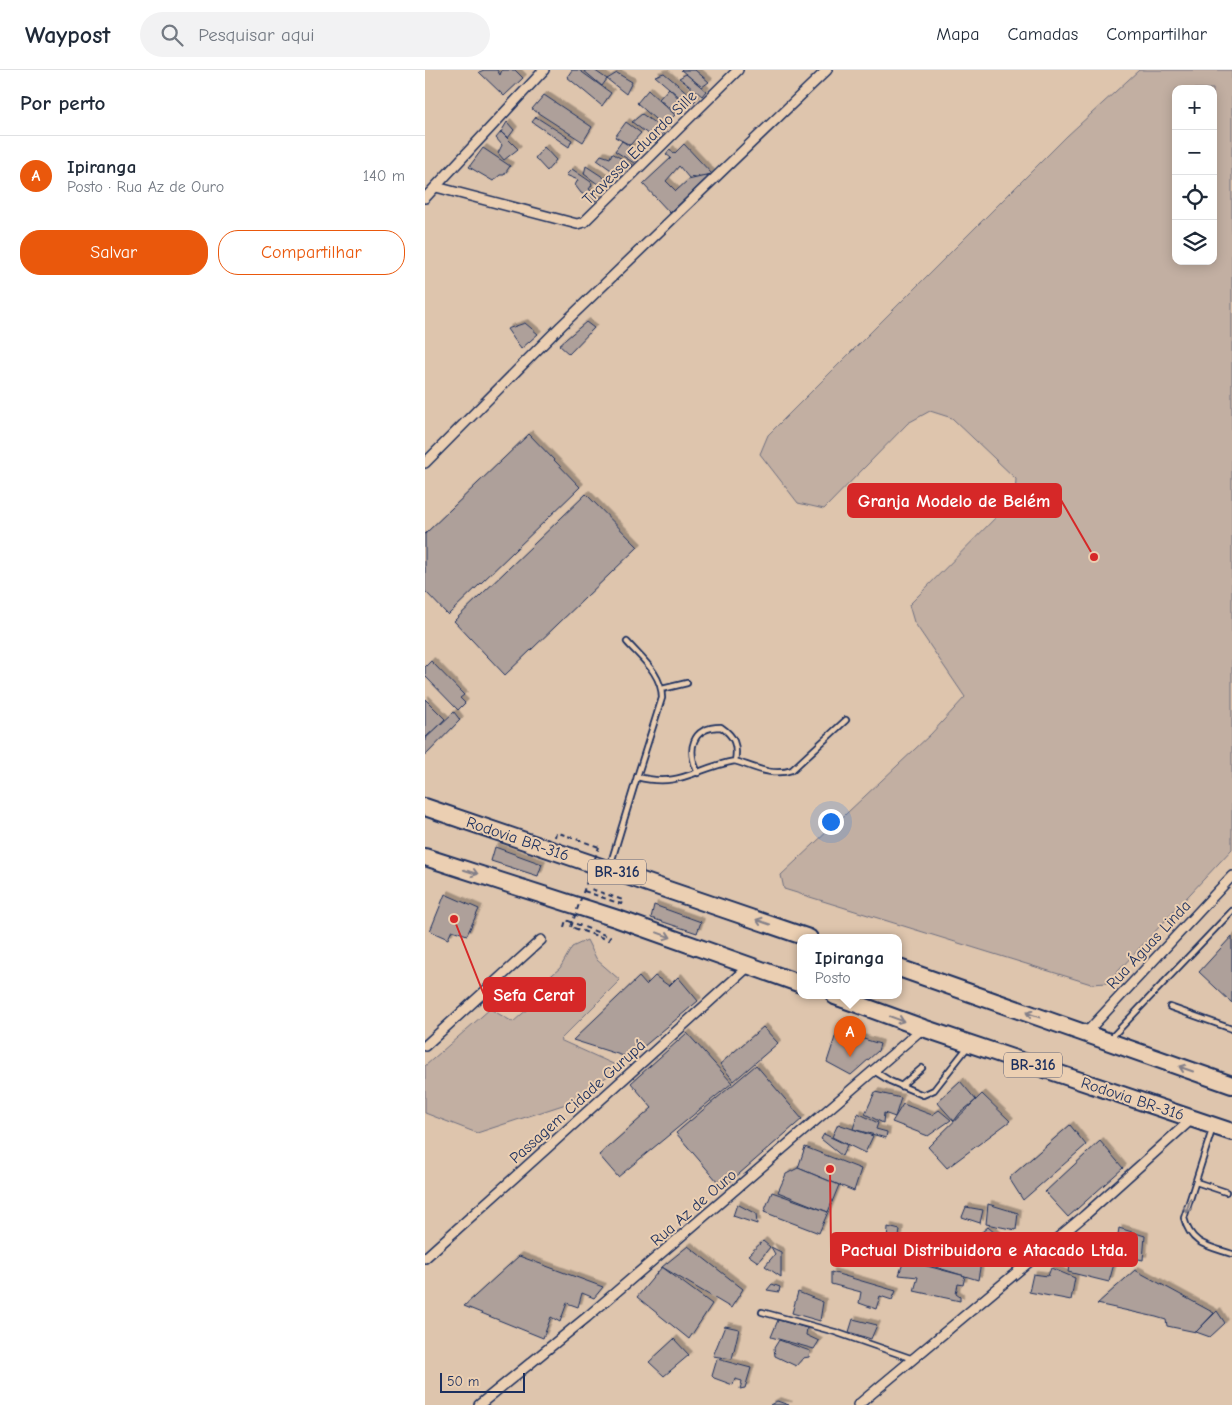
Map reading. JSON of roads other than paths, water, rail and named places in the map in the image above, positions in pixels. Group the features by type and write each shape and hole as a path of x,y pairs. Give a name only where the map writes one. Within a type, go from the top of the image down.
{"highway":[{"name":"Rodovia BR-316","path":"425,807 797,934"},
{"name":"BR-316","path":"425,857 618,919 797,983"},
{"path":"902,969 1086,1034 1229,1081"},
{"name":"Rodovia BR-316","path":"843,999 923,1028 1232,1132"}],"street":[{"path":"425,198 544,70"},
{"name":"Travessa Eduardo Sille","path":"436,187 577,224 584,222 738,70"},
{"path":"425,463 568,319 827,70"},
{"name":"Rua Águas Linda","path":"1086,1034 1232,876"},
{"path":"425,1046 541,940"},
{"name":"Passagem Cidade Gurupá","path":"425,1258 749,966"},
{"name":"Rua Az de Ouro","path":"479,1405 587,1317 923,1028"},
{"path":"858,1405 1084,1216 1193,1118"}],"lane":[{"path":"609,870 662,698 662,689 655,673 627,642"},
{"path":"662,689 687,683"},
{"path":"637,777 655,782 669,782 735,761 770,773 782,774 792,770 846,720"},
{"path":"698,773 692,761 691,751 701,732 710,727 721,727 735,740 737,750 735,761"},
{"path":"1108,1041 1232,911"},
{"path":"1170,1007 1232,1029"},
{"path":"874,1071 901,1086 923,1095 929,1094 970,1044"},
{"path":"901,1086 922,1068"},
{"path":"1213,1126 1184,1218 1187,1230 1196,1241 1232,1254"},
{"path":"1195,1182 1226,1192"},
{"path":"762,1312 835,1332 913,1359"}],"place":[{"name":"Granja Modelo de Belém","path":"1094,557"},
{"name":"Sefa Cerat","path":"454,919"},
{"name":"Ipiranga","path":"850,1057"},
{"name":"Pactual Distribuidora e Atacado Ltda.","path":"830,1169"}]}
